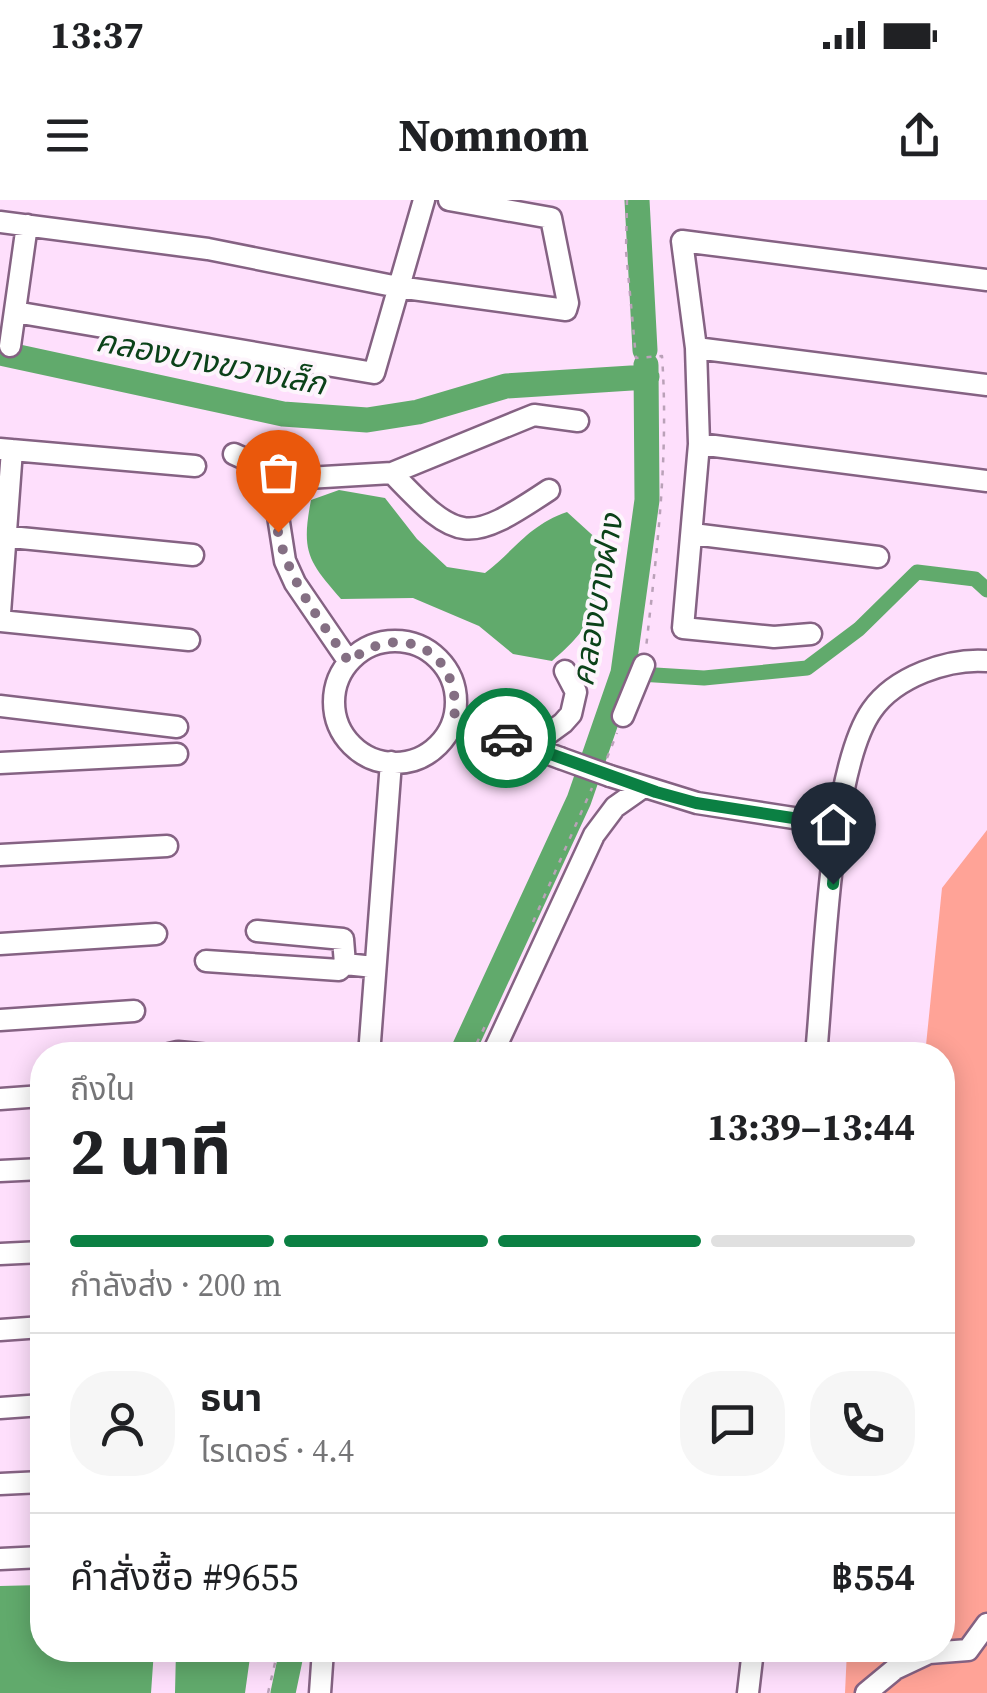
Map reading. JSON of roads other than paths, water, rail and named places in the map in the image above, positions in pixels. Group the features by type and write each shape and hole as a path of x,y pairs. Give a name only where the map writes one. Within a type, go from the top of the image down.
{"street":[{"path":"15,312 368,374 378,368 424,200"},
{"path":"0,222 208,249 398,286 566,310 568,303 551,218 448,200"},
{"path":"10,346 27,225"},
{"path":"811,634 774,637 683,628 699,444 696,348 682,241 987,280"},
{"path":"696,348 987,385"},
{"path":"234,454 296,482 348,473 392,473 518,420 549,416 578,422"},
{"path":"699,444 987,481"},
{"path":"0,613 6,450 195,466"},
{"path":"392,473 430,513 474,529 499,524 549,490"},
{"path":"296,482 285,494 278,516 285,561 295,584 349,662"},
{"path":"693,534 878,557"},
{"path":"3,536 193,555"},
{"path":"0,621 189,640"},
{"path":"380,643 416,645 432,654 453,683 454,719 430,752 411,760 391,762 356,748 336,716 334,697 349,662 380,643"},
{"path":"817,1042 838,825 855,742 872,709 912,677 940,666 987,661"},
{"path":"623,716 644,665"},
{"path":"530,747 571,714 576,692 565,671"},
{"path":"0,706 177,726"},
{"path":"454,719 602,775 696,803 838,825"},
{"path":"0,763 177,754"},
{"path":"370,1042 391,762"},
{"path":"498,1042 594,836 615,807 642,788"},
{"path":"0,855 167,846"},
{"path":"257,932 343,939 345,964"},
{"path":"0,944 156,934"},
{"path":"206,961 320,971 339,970 345,964 374,966"},
{"path":"0,1020 134,1012"},
{"path":"0,1100 30,1097"},
{"path":"0,1171 30,1170"},
{"path":"0,1254 30,1253"},
{"path":"0,1330 30,1329"},
{"path":"0,1408 30,1406"},
{"path":"0,1484 30,1483"},
{"path":"0,1559 30,1558"},
{"path":"955,1651 968,1650 987,1624"},
{"path":"320,1693 322,1662"},
{"path":"748,1693 752,1662"},
{"path":"866,1693 910,1662"}],"waterway":[{"name":"คลองบางฝาง","path":"637,200 645,350"},
{"name":"คลองบางขวางเล็ก","path":"0,353 283,414 367,420 418,412 506,386 647,377"},
{"name":"คลองบางฝาง","path":"467,1042 579,800 623,673 647,500 646,365"},
{"path":"623,673 704,678 807,668 859,629 917,572 975,579 987,590"},
{"name":"คลองบางฝาง","path":"283,1693 289,1662"}]}
